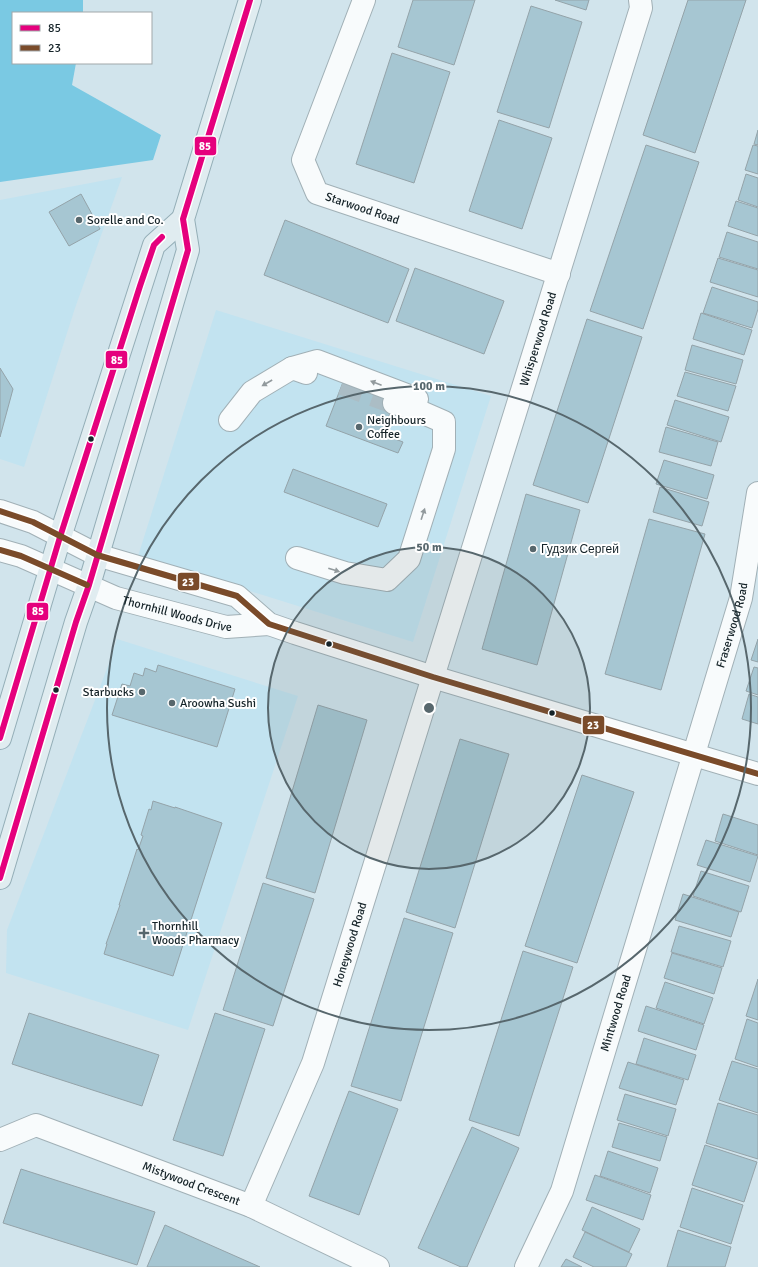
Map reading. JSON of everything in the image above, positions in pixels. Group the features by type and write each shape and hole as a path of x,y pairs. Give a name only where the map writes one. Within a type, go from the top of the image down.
{"main road":[{"path":"0,878 76,622 89,585 188,250 183,219 250,0"},
{"path":"0,738 60,537 154,245 183,219"}],"street":[{"name":"Starwood Road","path":"364,0 303,160 317,192 559,274"},
{"name":"Whisperwood Road","path":"433,678 641,8 640,0"},
{"path":"230,420 252,392 292,368 317,361 429,404 444,422 444,449 409,558 387,580 345,574 298,558"},
{"path":"292,368 342,384"},
{"path":"394,403 412,408 444,422"},
{"name":"Fraserwood Road","path":"694,754 741,598 758,493"},
{"name":"Thornhill Woods Drive","path":"0,511 33,522 97,555 237,596 269,624 433,678 758,774"},
{"name":"Thornhill Woods Drive","path":"0,550 21,556 116,598 226,627 269,624"},
{"name":"Honeywood Road","path":"251,1206 313,1063 433,678"},
{"name":"Mintwood Road","path":"526,1267 562,1191 694,754"},
{"name":"Mistywood Crescent","path":"0,1140 36,1125 251,1206 378,1267"}],"shaded area":[{"path":"0,0 83,0 83,12 12,12 12,64 76,64 72,85 161,135 153,160 0,182"},
{"path":"122,177 75,308 24,467 0,459 0,200"},
{"path":"216,310 491,396 413,642 138,556"},
{"path":"117,639 298,696 188,1030 6,973 7,930"}],"building":[{"path":"413,0 475,0 454,65 398,47"},
{"path":"555,0 589,0 586,10"},
{"path":"688,0 746,0 695,153 643,135"},
{"path":"531,6 582,22 549,128 497,112"},
{"path":"392,53 450,72 414,183 356,164"},
{"path":"499,120 552,138 522,229 469,211"},
{"path":"758,130 758,145 754,144"},
{"path":"646,145 699,162 643,329 590,311"},
{"path":"753,145 758,146 758,174 745,170"},
{"path":"746,174 758,178 758,207 738,200"},
{"path":"81,194 100,229 69,246 49,212"},
{"path":"736,201 758,208 758,236 728,226"},
{"path":"285,220 409,269 388,323 264,275"},
{"path":"727,232 758,242 758,269 719,257"},
{"path":"718,258 758,270 758,297 710,282"},
{"path":"415,268 504,301 484,354 396,321"},
{"path":"712,287 758,302 758,309 752,328 703,313"},
{"path":"701,313 752,330 744,355 693,339"},
{"path":"587,319 642,337 588,503 533,485"},
{"path":"692,345 743,360 736,384 685,370"},
{"path":"0,368 13,389 0,437"},
{"path":"685,372 736,386 728,411 677,396"},
{"path":"345,377 394,403 382,434 403,442 398,453 326,426"},
{"path":"675,400 729,417 721,442 667,425"},
{"path":"666,427 718,442 711,466 659,452"},
{"path":"664,460 714,475 707,499 656,484"},
{"path":"293,469 387,504 378,527 284,492"},
{"path":"660,487 709,502 702,526 653,512"},
{"path":"526,494 580,510 537,665 482,649"},
{"path":"649,519 705,534 661,690 605,674"},
{"path":"758,639 758,662 751,660"},
{"path":"158,665 235,689 217,747 112,715 122,684 130,686 134,673 143,676 145,668 156,672"},
{"path":"754,667 758,668 758,695 746,691"},
{"path":"749,694 758,697 758,724 742,719"},
{"path":"318,705 367,720 315,893 266,878"},
{"path":"460,739 509,754 455,928 406,912"},
{"path":"582,775 634,792 577,963 525,946"},
{"path":"153,801 222,823 173,976 104,954 137,849 138,850 143,836 141,835 149,809 151,810"},
{"path":"723,814 758,825 758,855 715,841"},
{"path":"706,840 758,856 750,882 697,865"},
{"path":"701,871 749,886 741,912 693,896"},
{"path":"263,883 314,899 273,1026 223,1010"},
{"path":"683,894 739,912 731,937 675,920"},
{"path":"404,918 453,933 401,1101 351,1086"},
{"path":"679,926 731,941 723,967 671,952"},
{"path":"523,951 573,967 519,1136 469,1120"},
{"path":"672,953 722,968 714,994 664,978"},
{"path":"758,979 758,1020 746,1016"},
{"path":"665,982 713,998 704,1024 656,1008"},
{"path":"646,1006 704,1025 696,1050 638,1031"},
{"path":"29,1013 159,1055 142,1106 12,1064"},
{"path":"215,1013 265,1029 223,1156 173,1140"},
{"path":"747,1019 758,1023 758,1067 735,1059"},
{"path":"644,1038 696,1055 688,1080 636,1064"},
{"path":"732,1061 758,1069 758,1113 719,1100"},
{"path":"628,1062 684,1080 676,1105 619,1088"},
{"path":"349,1091 398,1109 359,1215 309,1196"},
{"path":"625,1094 676,1109 668,1136 617,1120"},
{"path":"718,1103 758,1115 758,1159 706,1143"},
{"path":"619,1123 667,1137 660,1161 612,1147"},
{"path":"472,1127 519,1148 467,1267 461,1267 418,1248"},
{"path":"705,1145 757,1162 744,1202 692,1185"},
{"path":"608,1151 658,1168 650,1193 600,1176"},
{"path":"21,1169 155,1212 137,1265 3,1223"},
{"path":"595,1175 651,1195 643,1220 586,1200"},
{"path":"692,1188 743,1205 731,1244 680,1227"},
{"path":"592,1207 640,1229 629,1252 582,1230"},
{"path":"165,1225 260,1267 147,1267"},
{"path":"678,1230 731,1247 725,1267 667,1267"},
{"path":"585,1232 632,1254 626,1267 594,1267 573,1257"},
{"path":"566,1259 582,1267 561,1267"}],"tunnel":[{"path":"342,384 394,403"}],"transit line":[{"name":"85","path":"0,878 76,622 89,585 188,250 183,219 250,0"},
{"name":"85","path":"0,738 60,537 140,286 154,245 162,237"},
{"name":"23","path":"0,511 33,522 97,555 237,596 269,624 433,677 758,774"},
{"name":"23","path":"0,550 21,556 87,585"}],"place":[{"name":"Sorelle and Co.","path":"79,220"},
{"name":"Neighbours Coffee","path":"359,427"},
{"name":"Гудзик Сергей","path":"533,549"},
{"name":"Starbucks","path":"142,692"},
{"name":"Aroowha Sushi","path":"172,703"},
{"name":"Thornhill Woods Pharmacy","path":"144,933"}]}
